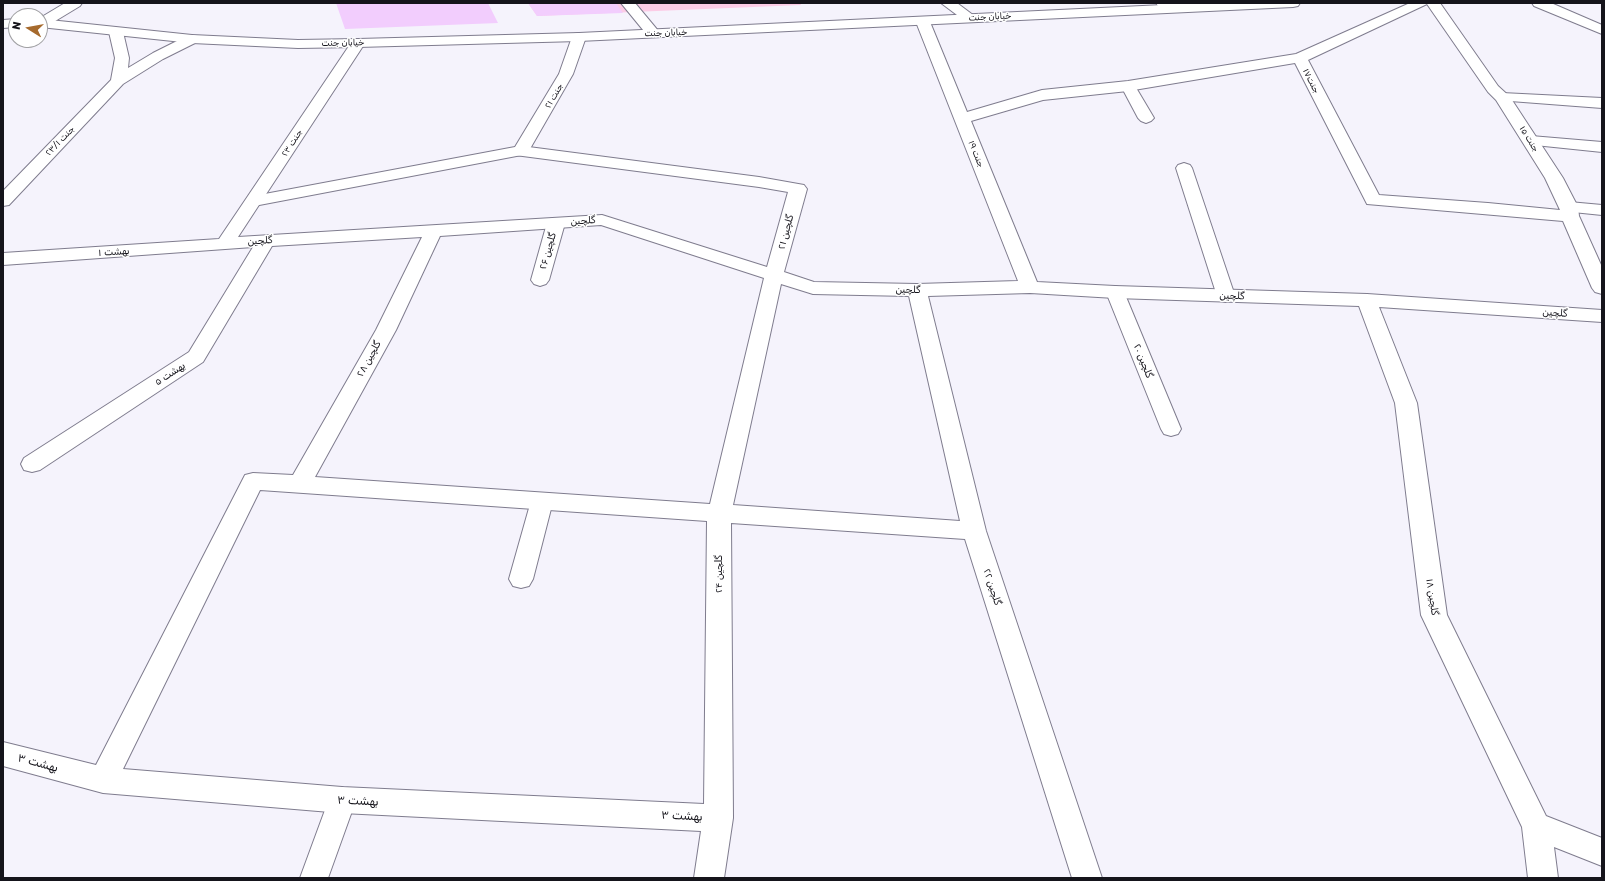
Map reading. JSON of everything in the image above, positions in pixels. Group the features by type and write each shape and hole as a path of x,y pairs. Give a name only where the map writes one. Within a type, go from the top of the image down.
{"street":[{"path":"48,19 75,3"},
{"path":"628,3 653,33"},
{"path":"948,3 970,18"},
{"path":"1163,3 1182,7"},
{"name":"خیابان جنت","path":"48,24 192,39 298,44 358,43 578,37 923,22 970,18 1182,7 1293,3"},
{"name":"جنت۱۷","path":"1421,3 1300,58 1373,200 1570,212"},
{"name":"جنت ۱۵","path":"1433,3 1493,89 1502,97 1554,178 1602,288"},
{"path":"1539,3 1602,30"},
{"name":"جنت ۱۹","path":"923,22 1030,287"},
{"path":"116,32 122,58 118,81"},
{"name":"جنت ۲۳/۱","path":"3,201 118,81 158,56 192,39"},
{"name":"جنت ۲۳","path":"225,244 358,43"},
{"path":"961,119 1042,95 1128,86 1300,58"},
{"name":"گلچین ۲۱","path":"521,151 759,182 798,189 774,275"},
{"name":"گلچین","path":"225,244 602,220 813,288 918,290 1030,287 1115,292 1367,300 1602,316"},
{"name":"گلچین ۲۸","path":"298,485 386,330 434,230"},
{"name":"بهشت ۵","path":"32,464 196,357 266,241"},
{"name":"بهشت ۱","path":"3,260 225,244"},
{"name":"گلچین ۲۴","path":"709,878 718,818 719,515 774,275"},
{"name":"گلچین ۲۲","path":"918,290 974,531 1087,878"},
{"name":"گلچین ۱۸","path":"1367,300 1406,403 1434,616 1536,826 1543,878"},
{"path":"103,780 253,481 719,515 974,531"},
{"name":"بهشت ۳","path":"3,754 103,780 342,800 718,818"},
{"path":"1536,826 1602,852"}],"lane":[{"name":"جنت ۲۱","path":"521,151 566,74 578,37"},
{"path":"1128,86 1146,118"},
{"path":"1502,97 1602,103"},
{"path":"1531,141 1602,147"},
{"path":"254,201 521,151"},
{"path":"1184,168 1226,296"},
{"path":"1570,212 1602,210"},
{"name":"گلچین ۲۶","path":"540,280 556,223"},
{"name":"گلچین ۲۰","path":"1115,292 1171,429"},
{"path":"521,579 542,501"},
{"path":"314,878 342,800"}],"shaded area":[{"path":"528,3 800,3 801,5 537,16"}],"building":[{"path":"336,3 488,3 498,23 345,29"},
{"path":"528,3 616,3 623,13 537,16"}]}
